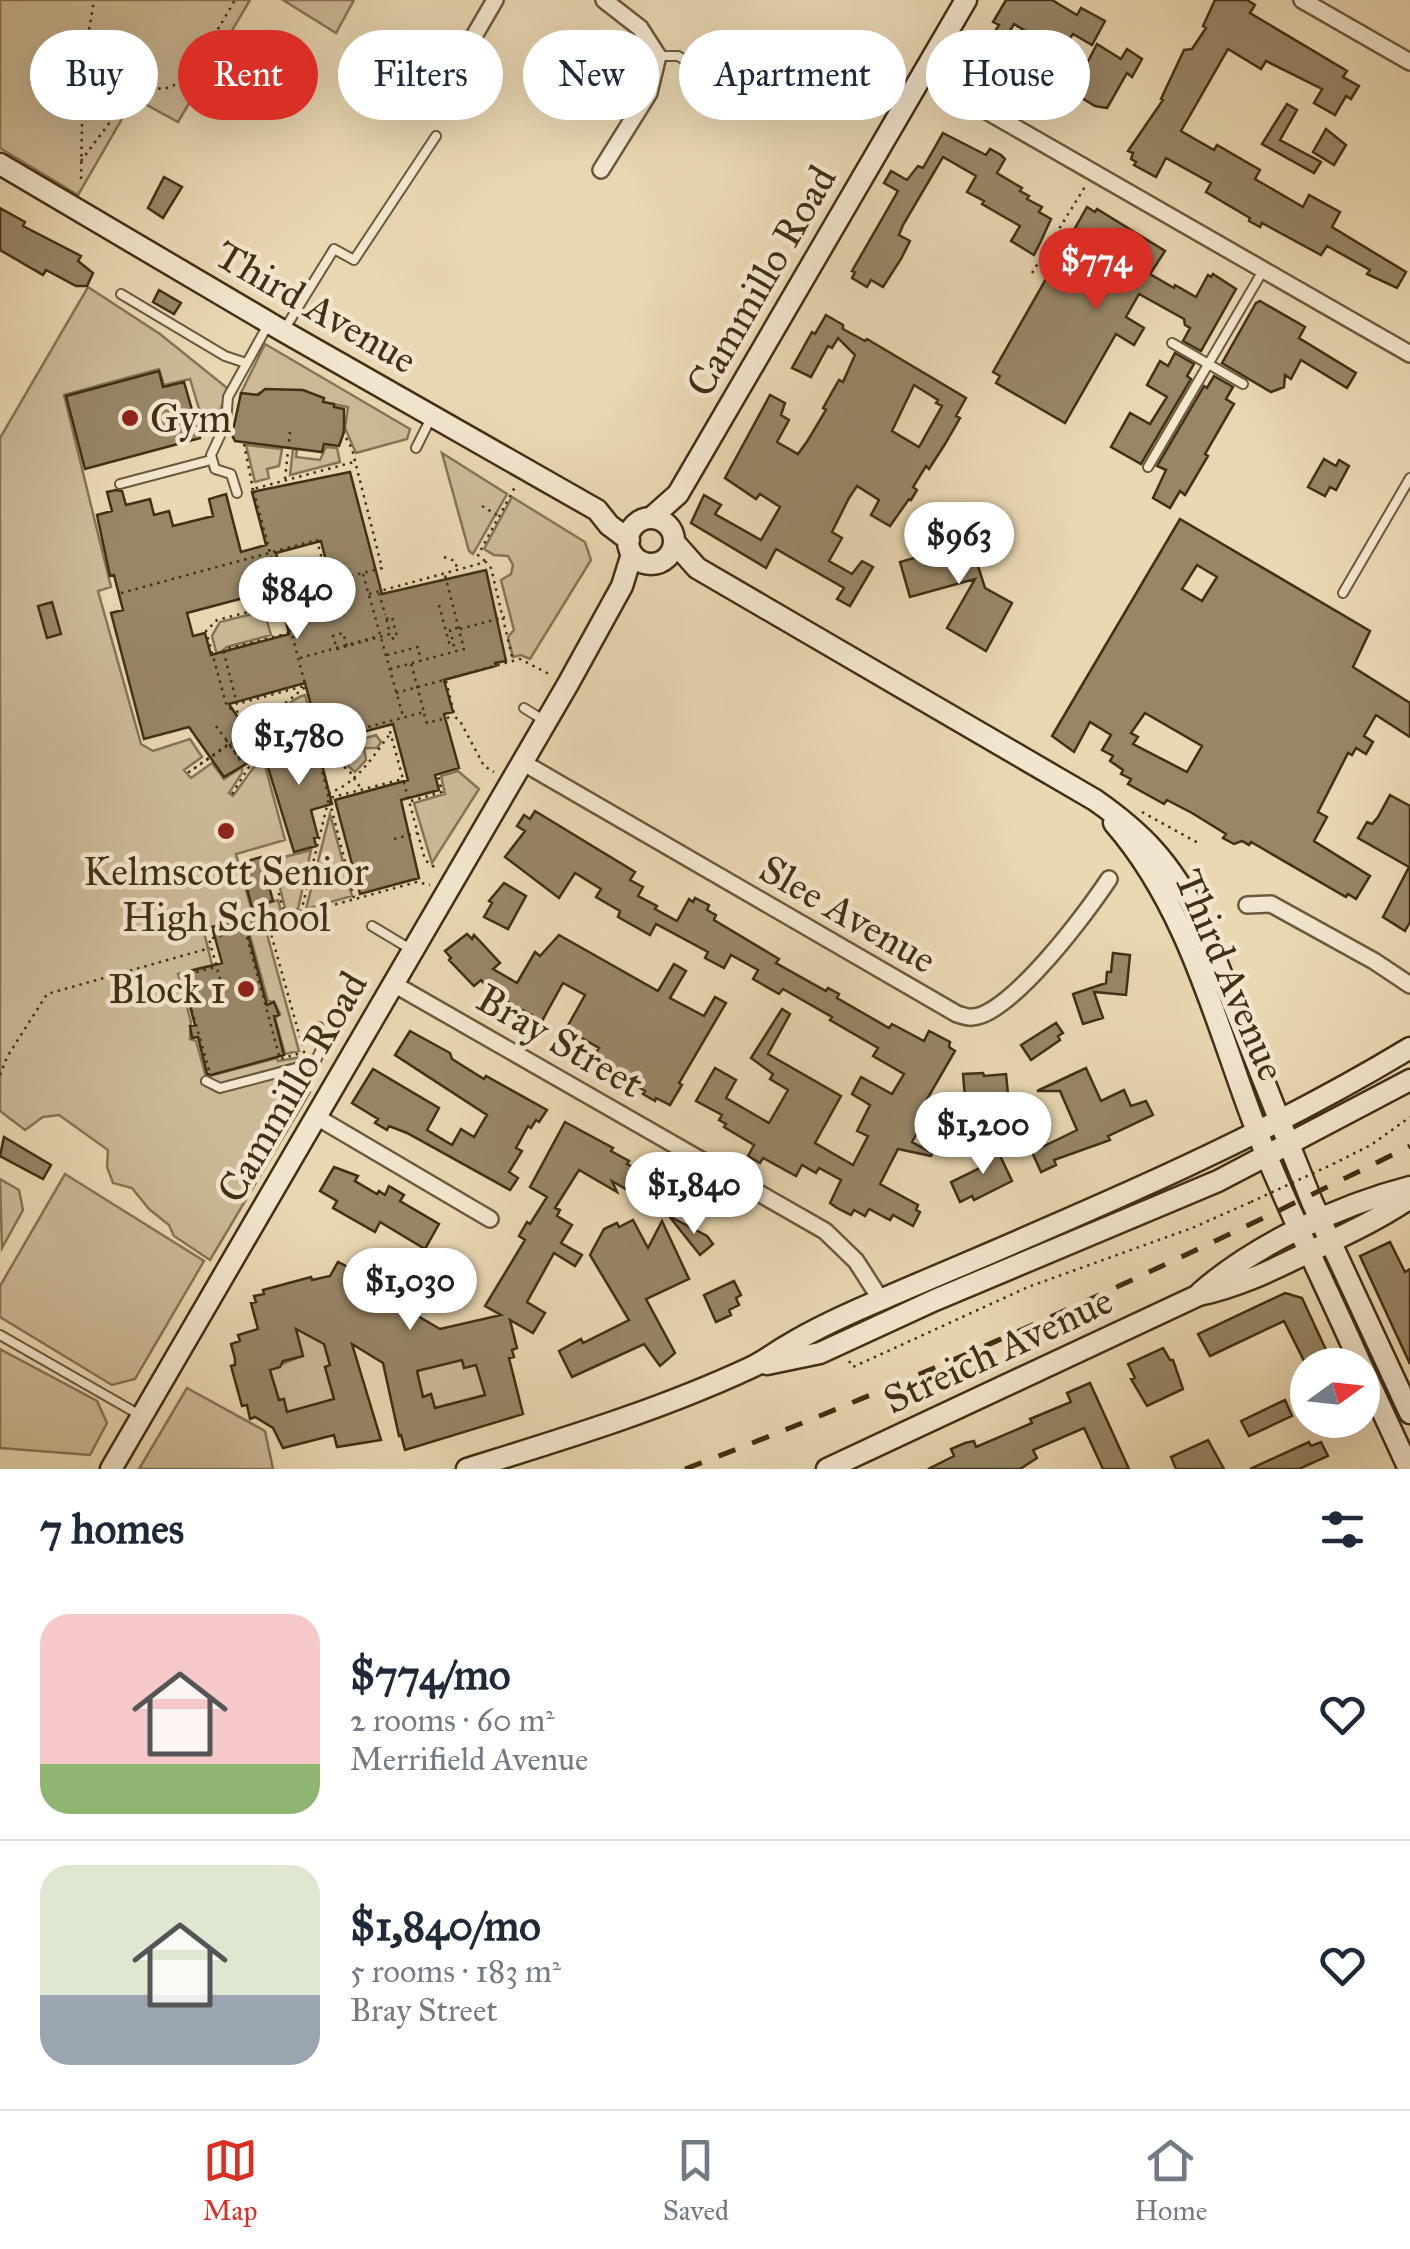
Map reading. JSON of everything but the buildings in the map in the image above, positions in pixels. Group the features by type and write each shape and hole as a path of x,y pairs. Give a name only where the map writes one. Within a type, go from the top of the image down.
{"main road":[{"name":"Cammillo Road","path":"648,519 678,494 966,0"},
{"name":"Third Avenue","path":"0,164 597,510 648,519"},
{"name":"Cammillo Road","path":"673,536 678,494"},
{"name":"Third Avenue","path":"597,510 642,555 698,568 1094,800 1134,827 1152,845 1187,895 1210,944 1320,1220 1320,1247"},
{"path":"648,519 663,521 673,536 670,554 642,555 632,528 648,519"},
{"name":"Third Avenue","path":"673,536 698,568"},
{"name":"Cammillo Road","path":"111,1468 642,555"},
{"name":"Third Avenue","path":"1094,800 1123,832 1166,898 1268,1158 1300,1230 1320,1247"},
{"path":"467,1469 618,1421 755,1366 792,1342 881,1300 1149,1186 1258,1133 1410,1048"},
{"path":"755,1366 799,1359 839,1344 1268,1158 1410,1080"},
{"name":"Streich Avenue","path":"827,1469 1199,1294 1244,1259 1320,1220 1410,1187"},
{"name":"Streich Avenue","path":"1199,1294 1224,1290 1320,1247 1410,1198"},
{"path":"1320,1247 1356,1348"},
{"path":"1320,1247 1410,1412"},
{"path":"1380,1405 1409,1469"}],"street":[{"path":"478,30 495,0"},
{"path":"604,0 641,30"},
{"path":"1302,0 1410,62"},
{"path":"922,74 1410,354"},
{"path":"602,170 633,120"},
{"name":"Slee Avenue","path":"522,762 947,1009 974,1018 994,1009 1057,951 1109,880"},
{"path":"1246,905 1271,904 1410,985"},
{"name":"Bray Street","path":"392,983 825,1230 856,1261 881,1300"},
{"path":"315,1116 490,1219"}],"lane":[{"path":"237,493 232,474 219,472 211,460 227,420 228,398 246,363 334,249 354,260 436,136"},
{"path":"1148,467 1264,269"},
{"path":"121,294 225,356 246,363"},
{"path":"1172,344 1243,384"},
{"path":"416,448 433,414"},
{"path":"120,484 211,460"},
{"path":"1343,592 1410,478"},
{"path":"524,708 546,721"},
{"path":"372,926 412,950"},
{"path":"208,1077 220,1088 314,1063 323,1044 319,1027"},
{"path":"0,1336 141,1417"}],"path":[{"path":"80,179 83,60 94,0"},
{"path":"81,161 132,91 167,88 190,78 235,0"},
{"path":"1032,273 1094,171"},
{"path":"328,582 382,568 355,462 341,428"},
{"path":"286,480 290,432"},
{"path":"244,444 306,686 354,898"},
{"path":"253,488 355,462"},
{"path":"513,661 491,568 478,554 526,468"},
{"path":"482,506 498,516"},
{"path":"120,594 316,540 333,598"},
{"path":"444,557 455,561 457,570"},
{"path":"369,594 486,562"},
{"path":"363,573 403,718"},
{"path":"390,669 464,649 445,574"},
{"path":"286,611 346,595 341,579"},
{"path":"347,646 389,634 379,591"},
{"path":"297,610 325,601"},
{"path":"284,603 217,620 206,631 228,707 306,744"},
{"path":"439,604 450,646 454,645 450,630 505,616"},
{"path":"292,632 224,653 238,704 306,686"},
{"path":"299,658 380,636"},
{"path":"386,656 418,647 421,661"},
{"path":"396,693 513,661 528,662 568,684"},
{"path":"411,664 427,723 454,716"},
{"path":"445,680 454,716 484,766 510,782"},
{"path":"242,746 230,746 189,772 262,723 306,686"},
{"path":"230,746 242,761 424,712"},
{"path":"388,722 423,853 427,863 439,870"},
{"path":"216,726 241,760 310,742 311,734 362,790"},
{"path":"300,913 328,796 354,777 390,733"},
{"path":"232,794 254,758"},
{"path":"409,801 442,792 438,776"},
{"path":"328,796 403,778"},
{"path":"1135,808 1200,844"},
{"path":"394,840 418,833"},
{"path":"412,856 423,853"},
{"path":"271,864 285,917"},
{"path":"226,1001 209,938 416,882 444,894"},
{"path":"245,929 280,1058 304,1052 268,922"},
{"path":"0,1075 7,1056 47,994 211,948"},
{"path":"208,1077 182,976 216,966"},
{"path":"839,1344 853,1367 1028,1287 1192,1228 1251,1202 1371,1145 1410,1117"}],"shaded area":[{"path":"0,0 250,0 232,30 178,30 178,122 158,111 158,30 30,30 30,120 121,120 78,195 0,148"},
{"path":"283,0 354,0 336,33"},
{"path":"88,287 160,334 227,388 214,433 204,425 190,379 164,385 159,369 64,395 111,587 98,591 141,744 153,751 190,739 202,757 184,770 191,778 212,763 224,779 242,767 229,793 233,796 256,764 264,762 285,840 236,854 251,908 278,900 282,915 246,924 244,920 204,932 212,965 178,974 191,1022 190,1039 196,1041 206,1077 202,1084 219,1093 304,1070 310,1092 210,1260 174,1236 169,1225 132,1188 113,1183 107,1167 108,1150 59,1115 43,1117 25,1130 0,1111 0,438"},
{"path":"265,344 410,429 407,439 356,453 345,428 348,407 323,402 300,390 241,393"},
{"path":"246,445 282,449 279,466 267,469 269,478 255,482"},
{"path":"326,447 337,448 340,462 290,475 293,449 297,449 296,457 320,460"},
{"path":"442,453 507,494 473,554 469,551"},
{"path":"512,497 585,542 591,560 530,659 513,657 508,637 514,630 501,580 511,574 513,565 508,556 484,549"},
{"path":"264,611 271,635 227,647 217,655 212,636 220,622"},
{"path":"305,695 315,731 299,734 283,729 275,721 277,717"},
{"path":"261,727 291,741 243,753 240,745"},
{"path":"376,735 381,742 377,748 364,748 366,760 355,772 329,749"},
{"path":"458,771 479,789 432,863 414,803 445,794 441,776"},
{"path":"330,814 352,896 306,909"},
{"path":"311,850 298,909 286,912 273,860"},
{"path":"265,927 299,1051 285,1054 275,1018 280,1014 274,1002 268,1001 249,932"},
{"path":"313,1055 219,1084 206,1077 277,1058 278,1061"},
{"path":"65,1174 204,1261 135,1379 112,1385 0,1317 0,1286"},
{"path":"0,1179 19,1190 23,1210 2,1248"},
{"path":"291,1320 341,1338 326,1352 330,1365 325,1367 335,1399 283,1415 284,1399 279,1400 268,1370 299,1357 298,1352 302,1351"},
{"path":"0,1349 97,1401 107,1423 90,1455 0,1448"},
{"path":"462,1360 464,1368 478,1364 487,1402 445,1405 435,1410 431,1395 423,1397 414,1361"},
{"path":"187,1388 265,1431 273,1469 139,1469"}],"railway":[{"path":"685,1469 1052,1316 1410,1146"}],"place":[{"name":"Gym","path":"130,418"},
{"name":"Kelmscott Senior High School","path":"226,831"},
{"name":"Block 1","path":"246,989"}]}
